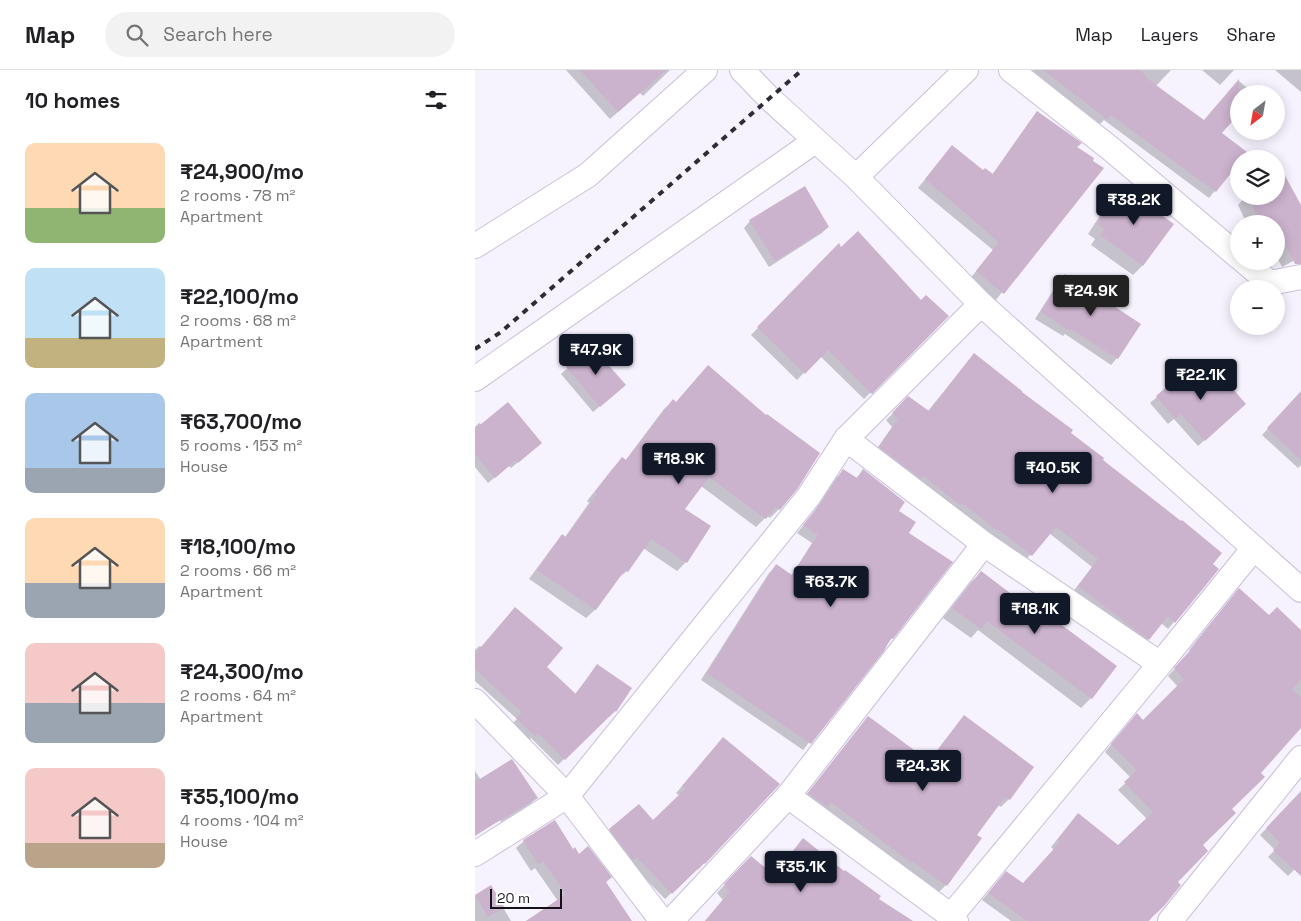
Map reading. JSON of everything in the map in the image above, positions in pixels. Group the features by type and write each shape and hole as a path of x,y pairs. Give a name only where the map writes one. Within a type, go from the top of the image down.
{"street":[{"path":"475,246 588,175 705,70"},
{"path":"742,70 815,141 856,176 981,304 1301,590"},
{"path":"856,176 966,70"},
{"path":"1011,70 1111,149 1230,248"},
{"path":"475,379 815,141"},
{"path":"1255,270 1270,283 1301,277"},
{"path":"475,854 567,796 809,496 846,439 981,304"},
{"path":"846,439 984,544 1160,664"},
{"path":"671,921 788,796 984,544"},
{"path":"788,796 953,919 1254,548"},
{"path":"475,701 567,796 662,921"},
{"path":"1171,921 1301,758"}],"building":[{"path":"580,70 666,70 618,112"},
{"path":"1043,70 1140,70 1149,80 1204,120 1230,90 1230,124 1222,133 1244,150 1230,150 1230,174 1216,192 1111,115 1107,119"},
{"path":"1037,111 1082,143 1077,147 1094,158 1093,161 1104,168 1004,294 976,271 999,242 925,179 952,145 983,170 985,168 993,174"},
{"path":"1285,176 1301,205 1301,264 1295,264 1285,244 1285,215 1257,215 1252,205 1285,205"},
{"path":"805,186 829,227 775,261 749,220"},
{"path":"1121,186 1174,224 1143,266 1100,235 1104,229 1097,224"},
{"path":"858,231 921,300 926,295 949,316 872,394 828,350 805,374 757,327 839,243 841,247"},
{"path":"1065,274 1141,324 1118,359 1041,312"},
{"path":"591,345 626,385 600,407 566,367"},
{"path":"974,353 1073,430 1071,433 1104,458 1103,460 1222,553 1213,564 1219,569 1175,623 1168,616 1149,640 1078,586 1098,559 1056,527 1032,556 962,503 960,505 924,476 922,479 879,447 898,419 892,413 908,396 929,411"},
{"path":"1195,362 1219,389 1227,382 1246,404 1205,441 1181,414 1175,419 1156,396"},
{"path":"708,365 766,415 820,453 798,488 780,510 775,507 766,519 709,477 685,509 711,526 687,563 651,539 628,572 625,570 596,610 537,570 562,534 566,537 597,494 595,492 622,457 626,460 673,399 676,402"},
{"path":"1301,391 1301,460 1267,428"},
{"path":"508,402 542,443 518,463 516,460 495,478 475,454 475,429"},
{"path":"843,469 857,478 863,469 905,502 899,511 916,522 909,533 953,562 893,639 891,638 884,651 811,744 707,673 776,564 792,575 818,535 803,525 821,503"},
{"path":"981,571 1051,624 1055,620 1117,666 1092,699 987,621 981,629 952,608"},
{"path":"1239,588 1269,615 1277,607 1301,630 1301,679 1292,689 1301,697 1301,728 1261,773 1265,777 1232,809 1236,813 1203,845 1208,851 1178,882 1181,885 1164,906 1148,921 1027,921 988,893 1006,871 1023,883 1060,842 1057,840 1078,813 1118,845 1153,812 1124,782 1137,770 1111,744 1137,713 1143,720 1184,679 1174,668 1196,644"},
{"path":"515,607 563,648 547,667 576,694 597,664 632,688 616,712 565,760 538,733 535,736 516,718 522,712 475,669 475,654"},
{"path":"964,715 1034,767 1010,800 1005,797 977,835 982,838 947,886 912,861 911,863 831,802 828,807 808,793 868,716 929,761"},
{"path":"723,737 780,784 705,864 672,894 637,857 633,860 609,829 639,804 653,820 685,789 682,786"},
{"path":"512,759 538,798 475,835 475,782"},
{"path":"1301,791 1301,876 1273,850 1280,843 1266,828"},
{"path":"555,820 573,849 575,847 579,854 588,846 612,877 606,882 632,921 526,921 566,894 543,861 538,864 523,840"},
{"path":"803,838 844,871 881,896 879,899 913,921 705,921 730,891 724,884 751,856 774,875"},
{"path":"491,885 504,907 488,917 475,895"}],"railway":[{"path":"475,349 501,332 802,70"}]}
